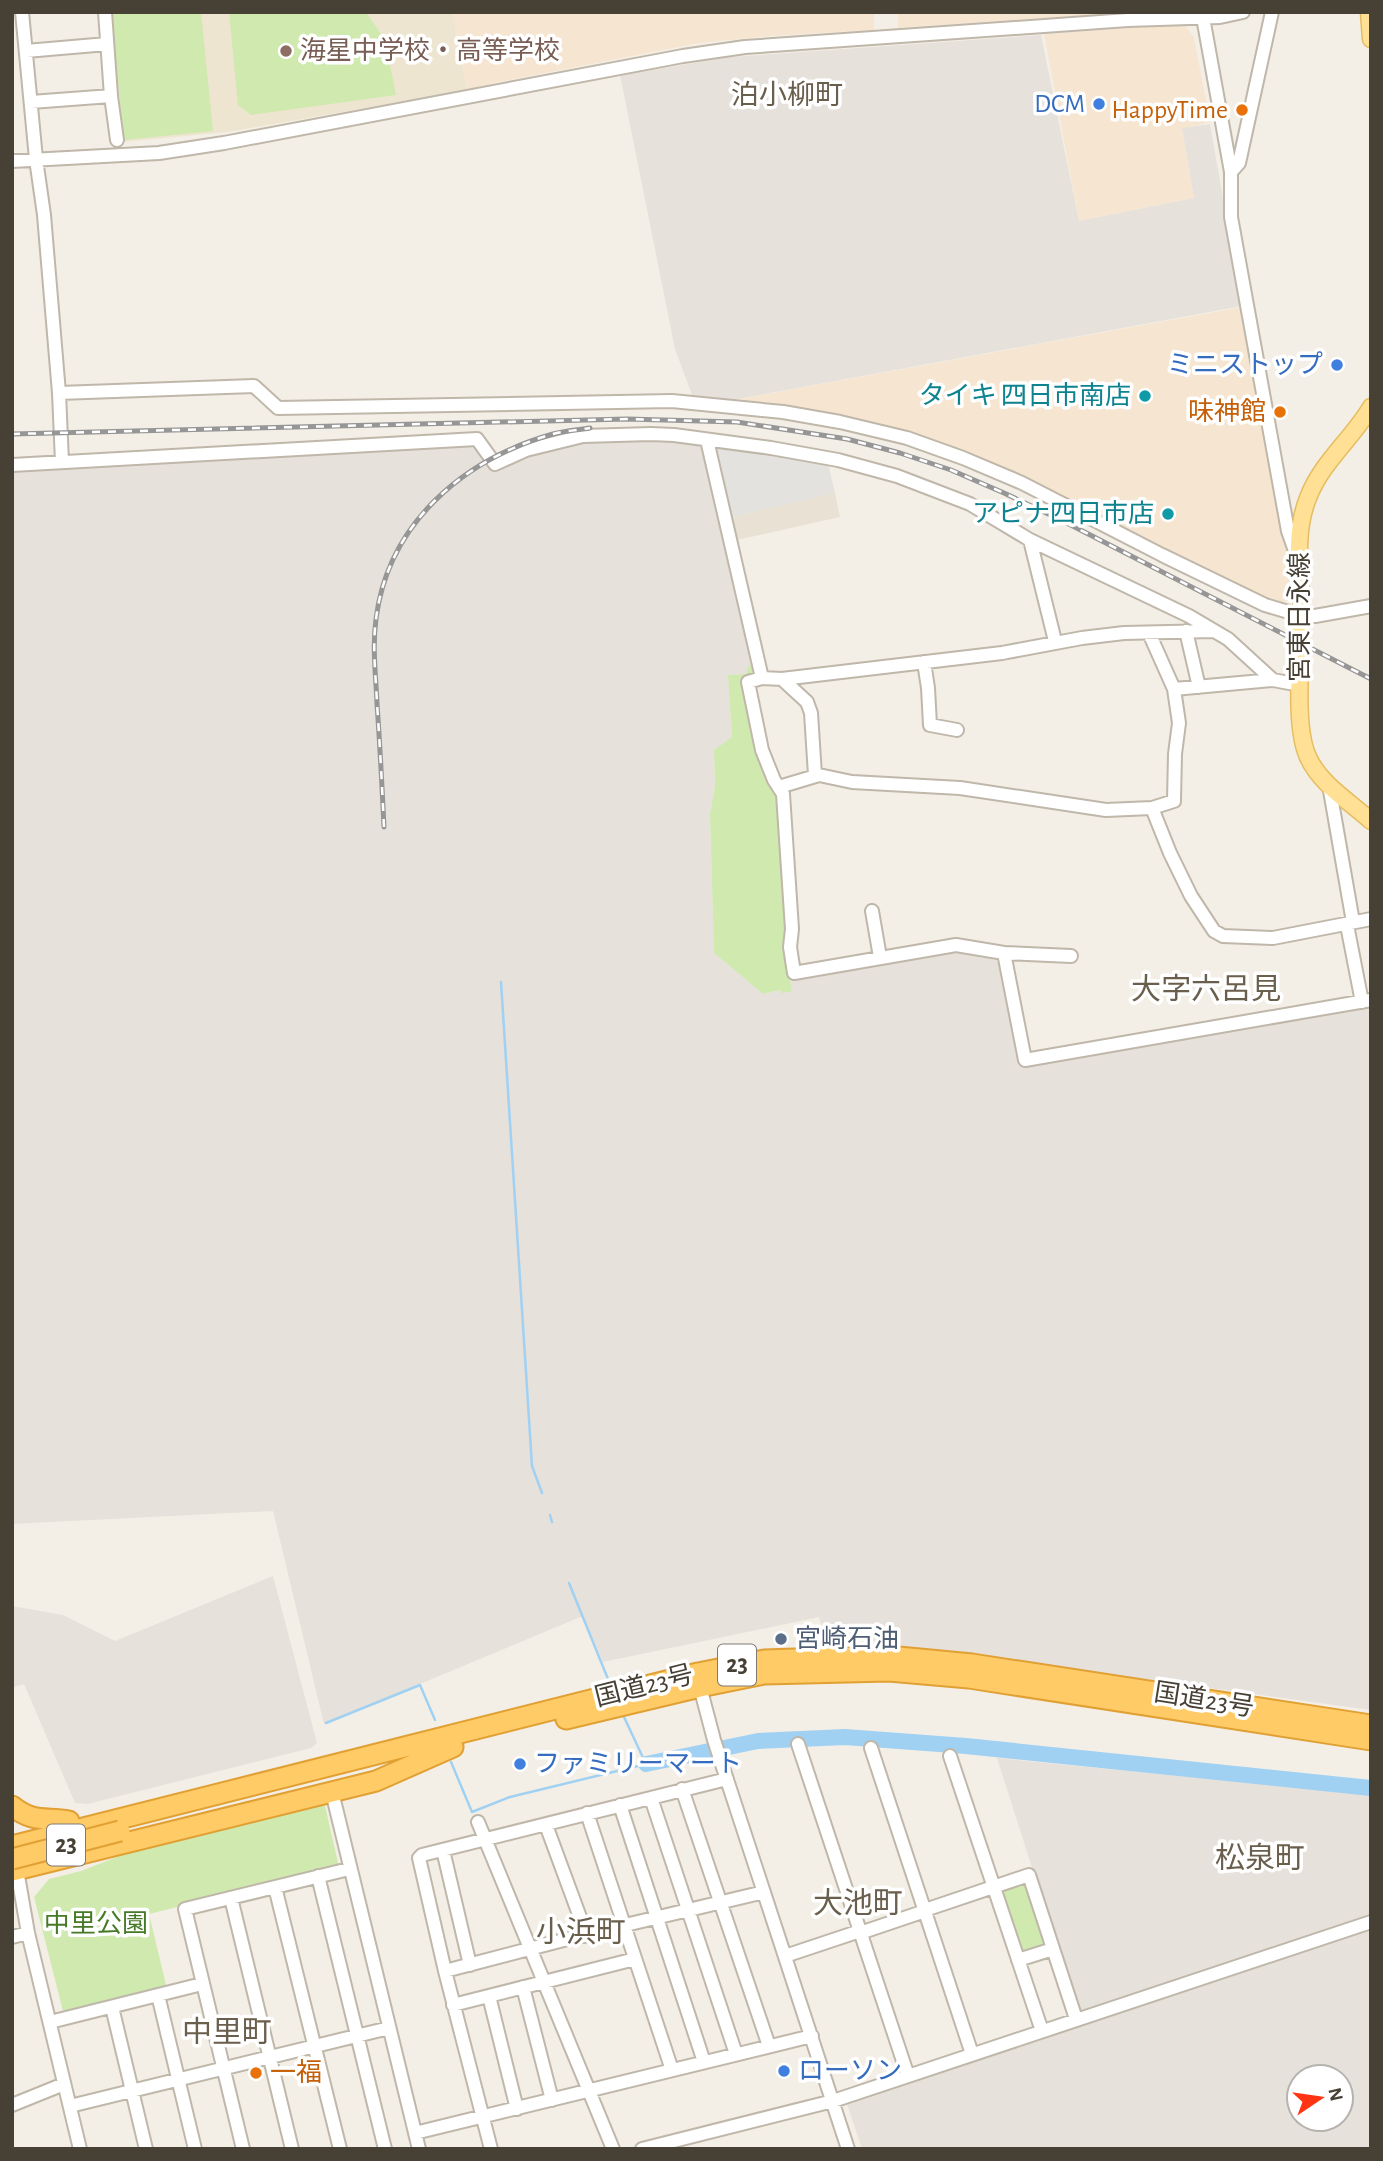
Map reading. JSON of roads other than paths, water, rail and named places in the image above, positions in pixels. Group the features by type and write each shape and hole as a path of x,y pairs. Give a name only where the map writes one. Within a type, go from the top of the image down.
{"highway":[{"name":"国道23号","path":"13,1859 118,1826 699,1680 764,1660 888,1656 972,1664 1371,1725"},
{"name":"国道23号","path":"699,1680 764,1674 889,1671 969,1678 1371,1740"},
{"path":"13,1859 376,1781 451,1741"},
{"path":"12,1836 324,1758 451,1741"},
{"path":"12,1806 25,1816 38,1820 69,1821"}],"main road":[{"path":"1369,12 1371,39"},
{"name":"宮東日永線","path":"1371,407 1316,480 1300,526 1300,716 1304,746 1312,764 1329,785 1371,821"}],"street":[{"path":"22,12 44,215 62,462"},
{"path":"105,12 117,140"},
{"path":"12,161 159,153 224,143 684,56 746,47 1203,14 1220,17 1242,12"},
{"path":"1231,172 1239,163 1272,12"},
{"path":"1203,14 1231,172 1231,217 1286,519 1291,542 1294,548 1300,550"},
{"path":"26,51 107,44"},
{"path":"31,103 111,96"},
{"path":"59,393 254,386 278,408 672,401 783,412 907,438 962,458 1022,483 1265,605 1302,616 1371,606"},
{"path":"12,465 477,439 495,464 517,453 583,436 674,435 805,453 884,472 970,504 1030,540 1189,616 1240,649 1273,680"},
{"path":"707,440 762,678"},
{"path":"1030,540 1055,641"},
{"path":"1186,631 1199,687"},
{"path":"1071,956 1004,953 956,945 794,973 790,947 792,929 783,794 762,750 748,682 762,678 782,679 1002,653 1055,641 1124,633 1214,631"},
{"path":"779,787 814,775 852,782 960,788 1106,810 1152,808 1174,801 1179,723 1174,689 1149,633"},
{"path":"924,662 930,725 957,730"},
{"path":"782,679 807,702 811,713 814,775"},
{"path":"1174,689 1273,680 1300,685"},
{"path":"1004,953 1025,1060 1366,1001 1350,923 1329,785"},
{"path":"1152,808 1191,896 1214,931 1223,936 1262,939 1371,919"},
{"path":"872,911 880,957"},
{"path":"699,1680 714,1740 849,2149"},
{"path":"798,1744 908,2076"},
{"path":"871,1748 972,2054"},
{"path":"950,1756 1042,2031"},
{"path":"491,2149 419,1858 549,1822 727,1779"},
{"path":"682,1789 769,2046"},
{"path":"332,1792 419,2149"},
{"path":"651,1798 736,2054"},
{"path":"620,1805 704,2062"},
{"path":"587,1813 672,2070"},
{"path":"478,1822 613,2149"},
{"path":"546,1825 584,1928 584,1936"},
{"path":"443,1850 470,1965"},
{"path":"13,1859 80,2149"},
{"path":"243,2149 185,1909 349,1869"},
{"path":"785,1956 1029,1875 1076,2020"},
{"path":"318,1877 385,2149"},
{"path":"275,1887 340,2149"},
{"path":"12,1892 28,1933"},
{"path":"445,1971 764,1892"},
{"path":"232,1898 292,2149"},
{"path":"642,2149 833,2101 1371,1922"},
{"path":"12,1937 28,1933"},
{"path":"1018,1960 1053,1949"},
{"path":"453,2004 635,1959"},
{"path":"50,2022 202,1984"},
{"path":"523,1987 552,2100"},
{"path":"158,1995 195,2149"},
{"path":"489,1996 517,2109"},
{"path":"111,2007 146,2149"},
{"path":"70,2106 389,2028"},
{"path":"415,2133 812,2036"},
{"path":"12,2105 64,2084"}],"waterway":[{"path":"501,982 532,1466 542,1493"},
{"path":"550,1515 552,1522"},
{"path":"569,1583 608,1679"},
{"path":"326,1723 420,1685 435,1720"},
{"path":"451,1762 472,1812 510,1797 646,1764 624,1717"},
{"path":"646,1764 758,1741 845,1737 966,1746 1371,1788"}],"railway":[{"path":"12,434 627,419 737,422 847,439 951,470 1004,493 1371,679"},
{"path":"384,827 374,641 383,585 396,553 414,525 436,500 461,478 520,445 553,434 590,428"}],"place":[{"name":"海星中学校・高等学校","path":"286,51"},
{"name":"DCM","path":"1099,104"},
{"name":"HappyTime","path":"1242,110"},
{"name":"ミニストップ","path":"1337,365"},
{"name":"タイキ 四日市南店","path":"1145,396"},
{"name":"味神館","path":"1280,412"},
{"name":"アピナ四日市店","path":"1168,514"},
{"name":"宮崎石油","path":"781,1639"},
{"name":"ファミリーマート","path":"520,1764"},
{"name":"ローソン","path":"784,2071"},
{"name":"一福","path":"256,2073"}],"district":[{"name":"泊小柳町","path":"787,96"},
{"name":"大字六呂見","path":"1206,990"},
{"name":"松泉町","path":"1260,1859"},
{"name":"大池町","path":"858,1904"},
{"name":"小浜町","path":"581,1933"},
{"name":"中里町","path":"227,2033"}],"park label":[{"name":"中里公園","path":"96,1924"}]}
